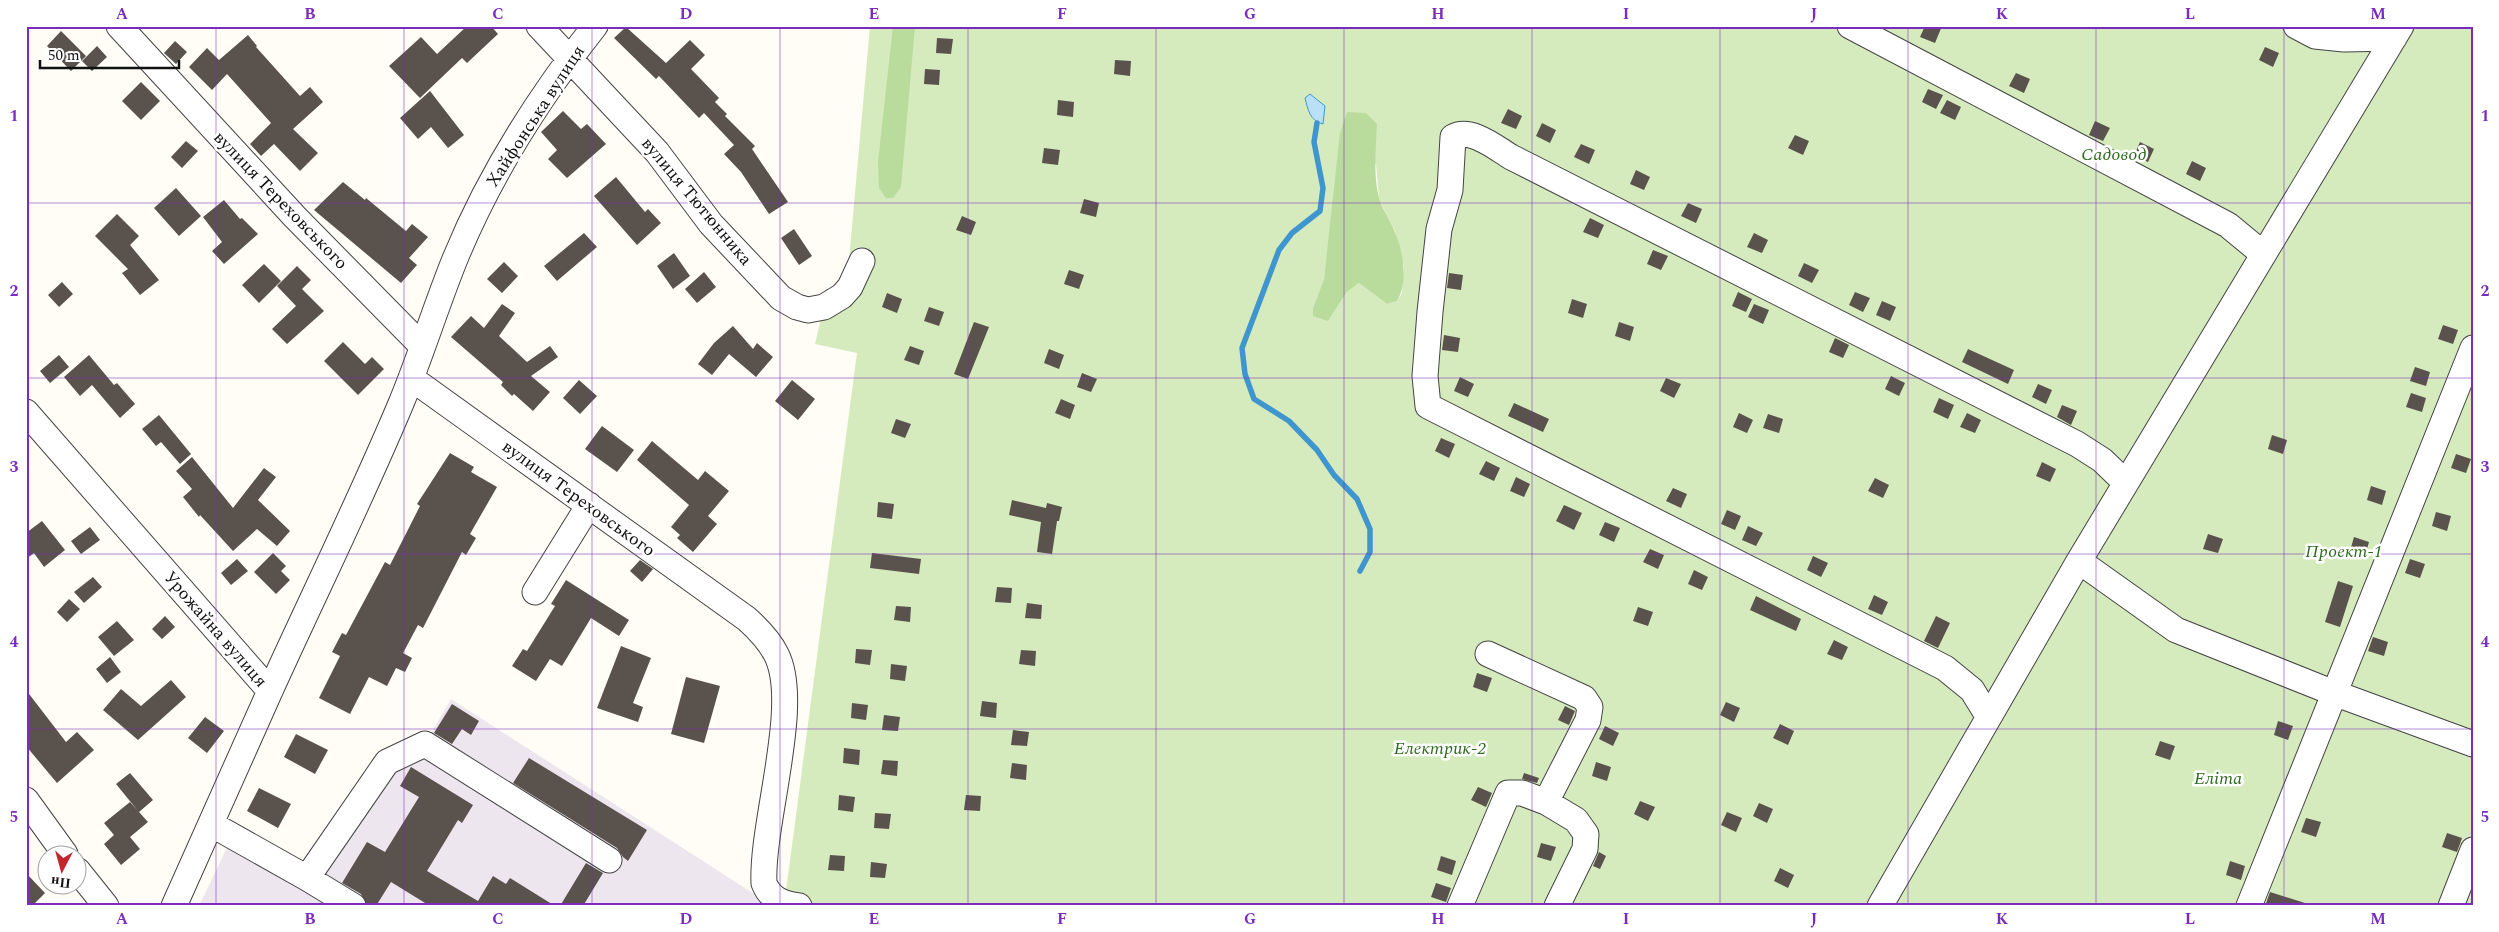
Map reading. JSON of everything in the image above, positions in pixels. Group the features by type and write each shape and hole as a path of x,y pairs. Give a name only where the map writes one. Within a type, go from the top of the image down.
{"street":[{"name":"вулиця Тереховського","path":"119,26 295,217 422,346"},
{"name":"вулиця Тютюнника","path":"539,26 657,152 711,224 781,298 797,307 808,310 824,307 842,296 850,288 862,261"},
{"name":"Хайфонська вулиця","path":"422,346 455,259 503,160 568,59 595,26"},
{"path":"1850,26 2228,225 2263,254"},
{"path":"2296,26 2315,36 2344,39 2398,32"},
{"path":"1880,906 1988,716 2126,483 2215,338 2263,254 2314,175 2398,32"},
{"path":"1988,716 1972,690 1945,668 1428,406 1425,376 1430,312 1439,229 1450,190 1453,137 1458,134 1476,137 1511,157 2077,444 2102,460 2126,483"},
{"path":"270,691 411,378 422,346"},
{"path":"2249,906 2473,348"},
{"name":"вулиця Тереховського","path":"411,378 747,619 764,636 777,655 784,693 782,727 764,883 766,891 774,898 799,906"},
{"name":"Урожайна вулиця","path":"26,412 270,691 174,906"},
{"path":"535,592 589,505"},
{"path":"2080,561 2176,630 2334,693 2473,744"},
{"path":"1488,654 1584,698 1590,707 1588,720 1546,802"},
{"path":"307,878 387,762 424,744 609,860"},
{"path":"1460,906 1508,793 1522,793 1546,802 1576,820 1586,834 1586,848 1557,906"},
{"path":"26,800 34,829 53,844"},
{"path":"211,824 353,906"},
{"path":"2451,906 2473,850"},
{"path":"88,884 106,906"}],"shaded area":[{"path":"451,699 773,906 199,906 232,837 307,877 387,762 425,744"}],"green space":[{"path":"870,26 2394,26 2130,465 2095,444 2116,485 1873,906 784,906 857,353 815,344 823,310 849,260","holes":["1376,164 1379,199 1395,231 1404,266 1402,293 1397,301 1387,304 1359,283 1347,292 1328,321 1313,308 1324,279 1335,193"]},
{"path":"893,26 915,26 901,187 893,198 886,198 879,188 878,162"},
{"path":"2411,26 2473,26 2473,906 1894,906 2268,260"},
{"path":"1347,112 1366,113 1377,124 1375,161 1377,189 1380,202 1400,247 1404,275 1401,293 1397,301 1387,304 1359,283 1347,292 1328,321 1313,316 1313,308 1324,279 1340,133"}],"water":[{"path":"1310,94 1325,106 1323,124 1312,118 1305,98"}],"building":[{"path":"467,26 491,26 498,34 467,63 462,58 420,98 389,66 421,37 437,54"},
{"path":"1925,26 1942,26 1935,43 1920,37"},
{"path":"626,27 666,63 690,40 705,55 691,69 719,98 715,102 727,114 725,116 755,146 752,149 788,202 769,214 741,172 724,154 734,145 704,113 699,118 659,76 656,79 614,38"},
{"path":"61,31 86,56 71,71 47,46"},
{"path":"248,35 256,47 300,96 310,87 323,102 293,129 318,153 300,171 274,144 261,156 250,144 271,123 227,74 212,90 189,67 207,48 219,60"},
{"path":"937,38 953,39 951,54 936,53"},
{"path":"175,41 187,52 176,64 164,53"},
{"path":"97,46 107,57 92,71 82,61"},
{"path":"2265,47 2279,53 2273,67 2259,60"},
{"path":"1115,60 1131,61 1130,76 1114,74"},
{"path":"925,69 940,70 939,85 924,84"},
{"path":"2016,73 2030,79 2024,93 2009,86"},
{"path":"141,82 160,101 141,120 122,101"},
{"path":"1928,89 1943,95 1936,109 1922,102"},
{"path":"430,91 464,135 448,148 431,127 418,139 400,118"},
{"path":"1058,100 1074,102 1073,117 1057,115"},
{"path":"1947,100 1961,107 1955,120 1940,113"},
{"path":"1508,109 1522,116 1516,129 1501,123"},
{"path":"563,111 581,129 587,124 606,144 567,178 548,159 557,150 541,132"},
{"path":"2095,121 2110,128 2103,141 2089,135"},
{"path":"1542,123 1556,130 1550,143 1536,136"},
{"path":"1795,135 1809,141 1803,155 1788,148"},
{"path":"186,141 198,151 182,168 171,157"},
{"path":"2140,142 2154,149 2148,162 2134,156"},
{"path":"1581,144 1595,150 1589,164 1574,157"},
{"path":"1044,148 1060,150 1058,165 1042,163"},
{"path":"2192,161 2206,168 2200,181 2186,174"},
{"path":"1636,170 1650,177 1644,190 1630,184"},
{"path":"616,177 645,212 648,209 661,223 637,245 594,196"},
{"path":"343,182 406,231 412,224 428,237 409,258 417,265 401,283 314,210"},
{"path":"176,188 201,216 179,236 154,208"},
{"path":"1084,199 1099,203 1096,217 1080,213"},
{"path":"224,200 240,219 242,218 258,234 224,264 212,251 222,242 203,217"},
{"path":"1688,203 1702,209 1696,223 1681,216"},
{"path":"117,214 139,236 130,245 159,280 140,295 122,273 128,269 95,236"},
{"path":"962,216 976,222 971,235 956,230"},
{"path":"1590,218 1604,225 1598,238 1583,232"},
{"path":"794,229 812,256 799,265 781,238"},
{"path":"584,233 597,247 557,281 544,266"},
{"path":"1754,233 1768,240 1762,253 1747,247"},
{"path":"1653,250 1668,256 1661,270 1647,264"},
{"path":"674,253 690,276 673,289 657,266"},
{"path":"504,262 518,276 502,293 487,279"},
{"path":"1804,263 1819,270 1812,283 1798,276"},
{"path":"264,264 281,281 259,303 242,285"},
{"path":"297,266 311,280 302,289 324,311 287,344 272,329 296,306 277,286"},
{"path":"1069,270 1084,275 1079,289 1064,284"},
{"path":"704,272 716,287 697,303 685,289"},
{"path":"1449,273 1463,275 1461,290 1447,288"},
{"path":"62,282 73,294 59,307 48,295"},
{"path":"1738,292 1752,299 1746,312 1732,306"},
{"path":"1855,292 1870,298 1863,312 1849,305"},
{"path":"887,293 902,299 897,313 882,307"},
{"path":"1572,299 1587,304 1583,318 1568,313"},
{"path":"1882,301 1896,307 1890,321 1876,315"},
{"path":"502,304 515,313 499,336 527,362 550,346 558,357 531,376 550,392 533,411 514,394 512,396 501,385 503,382 451,337 471,316 484,328"},
{"path":"1754,304 1769,310 1763,324 1748,317"},
{"path":"929,307 944,312 939,326 924,321"},
{"path":"974,322 989,327 968,379 954,374"},
{"path":"1619,322 1634,327 1630,341 1615,336"},
{"path":"2443,325 2458,330 2453,344 2438,339"},
{"path":"733,326 753,349 757,343 773,357 756,377 729,354 712,375 698,364 714,343"},
{"path":"1444,335 1460,338 1458,352 1442,350"},
{"path":"1835,338 1849,345 1843,358 1829,352"},
{"path":"343,342 365,364 372,357 384,369 358,395 324,361"},
{"path":"910,346 924,351 919,365 904,360"},
{"path":"1049,349 1064,355 1059,369 1044,363"},
{"path":"1968,349 2014,370 2008,384 1962,362"},
{"path":"59,355 69,367 50,383 40,371"},
{"path":"89,355 114,385 117,383 135,404 120,418 92,385 80,396 64,377"},
{"path":"2415,367 2430,372 2426,386 2410,381"},
{"path":"1082,373 1097,379 1091,392 1077,387"},
{"path":"1891,376 1905,383 1899,396 1885,389"},
{"path":"1460,377 1474,384 1468,397 1454,391"},
{"path":"1666,378 1681,384 1674,398 1660,391"},
{"path":"579,380 597,396 580,414 563,398"},
{"path":"792,380 815,399 798,420 775,401"},
{"path":"2038,384 2052,390 2046,404 2032,397"},
{"path":"2411,393 2426,398 2422,412 2406,407"},
{"path":"1939,398 1954,405 1948,419 1933,412"},
{"path":"1061,399 1075,405 1070,419 1055,413"},
{"path":"1514,403 1549,419 1543,432 1508,416"},
{"path":"2062,405 2077,411 2071,425 2057,417"},
{"path":"1739,413 1753,420 1747,433 1733,427"},
{"path":"1967,413 1981,420 1975,433 1960,427"},
{"path":"1768,414 1783,419 1779,433 1763,428"},
{"path":"159,415 191,454 180,464 161,442 156,446 142,429"},
{"path":"896,419 911,424 905,438 891,433"},
{"path":"602,426 634,450 617,472 585,449"},
{"path":"2272,435 2287,440 2283,454 2268,449"},
{"path":"1441,438 1455,444 1449,458 1435,451"},
{"path":"652,441 698,480 705,471 729,491 708,516 717,524 693,552 677,538 680,535 671,527 689,505 637,460"},
{"path":"450,453 474,467 471,472 497,487 470,534 476,538 466,555 462,552 423,628 418,625 403,653 412,658 405,672 396,668 387,686 369,677 350,714 319,698 340,656 332,652 342,633 346,635 385,562 390,565 420,506 417,504"},
{"path":"2456,454 2471,459 2466,473 2451,468"},
{"path":"192,457 233,508 264,468 276,477 258,500 290,531 277,546 257,529 233,551 200,515 199,517 183,497 192,489 176,471"},
{"path":"1486,461 1500,468 1494,481 1479,474"},
{"path":"2042,462 2056,469 2050,482 2036,476"},
{"path":"1516,477 1530,484 1524,497 1510,491"},
{"path":"1875,478 1889,485 1883,498 1868,491"},
{"path":"2371,486 2386,491 2382,505 2367,500"},
{"path":"1673,488 1687,494 1681,508 1666,501"},
{"path":"1012,500 1046,508 1047,503 1062,507 1059,521 1057,521 1052,554 1037,552 1041,522 1009,515"},
{"path":"878,502 894,504 892,519 877,517"},
{"path":"1564,505 1582,513 1574,530 1556,521"},
{"path":"1727,510 1741,516 1735,530 1721,524"},
{"path":"2436,512 2451,516 2447,531 2432,526"},
{"path":"42,521 65,550 44,567 34,553 26,559 26,533"},
{"path":"1605,522 1620,528 1614,542 1599,535"},
{"path":"1748,526 1763,533 1756,546 1742,540"},
{"path":"90,527 100,540 81,554 71,541"},
{"path":"2208,534 2223,539 2218,553 2203,549"},
{"path":"2354,537 2369,542 2365,556 2350,551"},
{"path":"1650,549 1664,555 1658,569 1643,562"},
{"path":"273,553 286,566 281,571 290,580 276,594 254,572"},
{"path":"872,553 921,559 919,574 870,568"},
{"path":"1813,556 1828,563 1821,577 1807,570"},
{"path":"237,559 248,571 231,585 221,573"},
{"path":"2410,559 2425,564 2420,578 2405,573"},
{"path":"640,560 653,569 642,582 630,571"},
{"path":"1694,570 1708,577 1702,590 1688,584"},
{"path":"93,577 102,587 84,603 74,592"},
{"path":"566,580 629,620 619,636 591,618 562,666 550,659 536,681 512,666 523,649 527,651 555,606 551,604"},
{"path":"2338,581 2353,586 2340,627 2325,622"},
{"path":"997,587 1012,588 1011,603 995,602"},
{"path":"1874,595 1888,602 1882,615 1868,609"},
{"path":"1756,596 1801,619 1796,631 1750,610"},
{"path":"69,599 80,609 67,622 57,612"},
{"path":"1027,603 1042,605 1041,619 1025,618"},
{"path":"896,606 911,607 910,622 894,620"},
{"path":"1638,607 1653,612 1648,626 1633,621"},
{"path":"165,616 175,627 162,639 152,629"},
{"path":"1936,616 1950,623 1938,648 1924,641"},
{"path":"117,621 134,640 114,656 98,637"},
{"path":"2373,637 2388,642 2384,656 2368,651"},
{"path":"1834,640 1848,647 1842,660 1827,654"},
{"path":"621,646 651,658 633,703 643,707 638,722 597,708"},
{"path":"856,649 872,650 870,665 855,663"},
{"path":"1021,650 1036,651 1035,666 1019,664"},
{"path":"110,657 121,672 107,683 96,669"},
{"path":"891,664 907,666 905,681 890,679"},
{"path":"1477,673 1492,678 1487,692 1473,687"},
{"path":"686,677 720,686 704,743 671,734"},
{"path":"171,680 186,697 138,740 103,710 121,689 141,706"},
{"path":"26,690 66,742 77,732 94,750 57,783 26,746"},
{"path":"982,701 997,703 996,718 980,716"},
{"path":"1726,702 1740,708 1734,722 1720,715"},
{"path":"852,703 868,705 866,720 851,718"},
{"path":"452,704 479,721 471,735 462,729 452,744 434,733"},
{"path":"1565,706 1575,711 1569,725 1558,720"},
{"path":"884,715 900,717 898,731 882,730"},
{"path":"205,717 224,731 207,753 188,738"},
{"path":"2278,721 2293,726 2288,740 2274,735"},
{"path":"1780,724 1794,731 1788,745 1773,738"},
{"path":"1605,726 1619,733 1613,746 1599,739"},
{"path":"1013,730 1029,732 1027,746 1011,745"},
{"path":"296,734 328,750 315,774 284,757"},
{"path":"2160,741 2175,746 2170,760 2155,755"},
{"path":"844,748 860,750 859,765 843,763"},
{"path":"529,758 647,830 628,861 617,848 513,783"},
{"path":"883,760 898,761 897,776 881,774"},
{"path":"1596,762 1611,767 1607,781 1592,776"},
{"path":"1012,763 1027,765 1026,780 1010,778"},
{"path":"411,767 473,805 462,823 458,820 427,871 478,901 493,876 506,884 510,878 555,906 430,906 391,882 376,906 367,906 361,894 342,883 367,842 385,852 419,797 400,786"},
{"path":"130,773 153,800 139,812 148,822 130,837 140,849 121,865 104,844 114,835 104,823 130,802 138,811 116,784"},
{"path":"1524,773 1539,778 1537,783 1522,779"},
{"path":"1478,787 1492,793 1486,807 1471,800"},
{"path":"259,788 291,804 278,828 247,811"},
{"path":"839,795 855,797 853,812 838,810"},
{"path":"966,795 981,796 980,811 964,810"},
{"path":"1640,801 1655,807 1648,821 1634,814"},
{"path":"1759,803 1773,809 1767,823 1753,816"},
{"path":"1727,812 1742,818 1736,832 1721,825"},
{"path":"875,813 891,814 889,829 874,828"},
{"path":"2306,818 2321,822 2316,837 2301,832"},
{"path":"2447,833 2462,838 2457,852 2442,847"},
{"path":"1541,843 1556,847 1551,861 1537,857"},
{"path":"1599,852 1606,856 1600,869 1593,866"},
{"path":"830,855 845,856 844,871 828,870"},
{"path":"1441,856 1456,861 1452,875 1437,870"},
{"path":"2230,861 2245,866 2241,880 2226,875"},
{"path":"871,862 887,864 885,878 870,877"},
{"path":"586,863 603,873 583,906 560,906"},
{"path":"1780,868 1794,875 1788,888 1774,881"},
{"path":"26,873 38,886 38,894 44,894 32,906 26,906"},
{"path":"1436,883 1451,888 1446,902 1431,897"},
{"path":"2270,892 2305,903 2304,906 2265,906"}],"waterway":[{"path":"1317,123 1314,142 1323,188 1320,211 1292,233 1279,250 1242,348 1245,374 1254,399 1289,421 1317,450 1334,475 1357,499 1370,529 1370,552 1360,571"}],"park label":[{"name":"Садовод","path":"2114,154"},
{"name":"Проект-1","path":"2344,551"},
{"name":"Електрик-2","path":"1440,748"},
{"name":"Еліта","path":"2218,778"}]}
